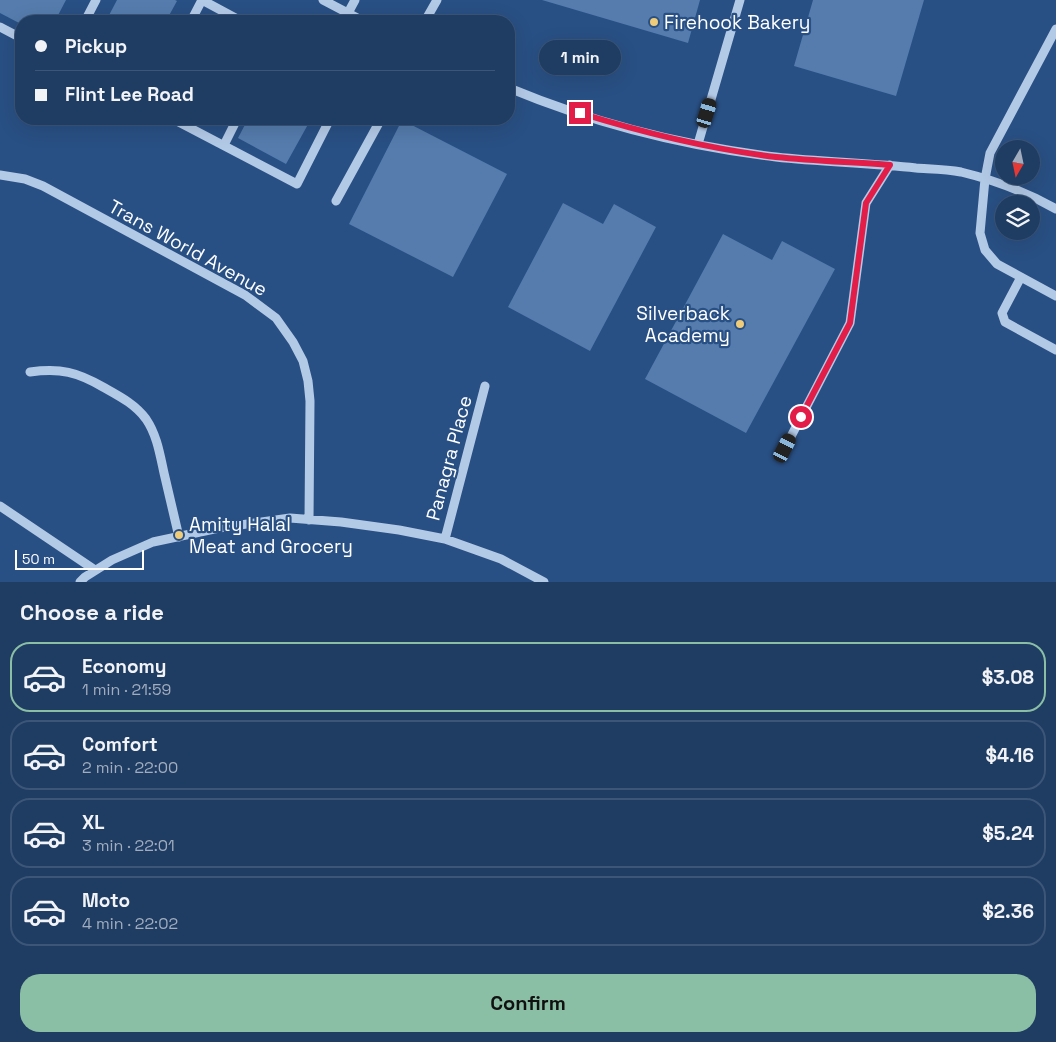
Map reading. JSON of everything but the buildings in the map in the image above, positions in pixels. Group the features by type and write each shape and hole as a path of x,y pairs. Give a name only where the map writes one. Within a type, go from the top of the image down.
{"street":[{"path":"88,15 96,0"},
{"path":"194,15 202,0 230,15"},
{"path":"323,0 352,15"},
{"path":"348,13 355,0"},
{"path":"428,15 437,0"},
{"path":"698,144 740,0"},
{"path":"0,27 15,35"},
{"path":"1056,29 990,153 985,179 980,233 981,242 985,250 997,264 1056,296"},
{"path":"515,90 608,122 698,144 777,157 959,172 1030,194 1056,209"},
{"path":"185,125 297,184 327,125"},
{"path":"224,145 234,125"},
{"path":"336,201 378,125"},
{"path":"785,448 850,323 866,203 890,165"},
{"name":"Trans World Avenue","path":"0,175 25,179 43,186 245,295 276,318 294,342 308,381 310,401 309,520"},
{"path":"1021,278 1002,313 1004,322 1056,350"},
{"path":"30,372 57,370 84,376 128,400 140,412 156,438 179,537"},
{"name":"Panagra Place","path":"445,539 485,386"},
{"path":"0,506 95,570"},
{"path":"80,582 112,560 153,542 219,528 290,518 399,530 445,539 500,559 544,582"}],"place":[{"name":"Firehook Bakery","path":"654,22"},
{"name":"Silverback Academy","path":"740,324"},
{"name":"Amity Halal Meat and Grocery","path":"179,535"}],"route":[{"path":"580,113 649,133 734,151 777,157 890,165 866,203 850,323 801,417"}]}
